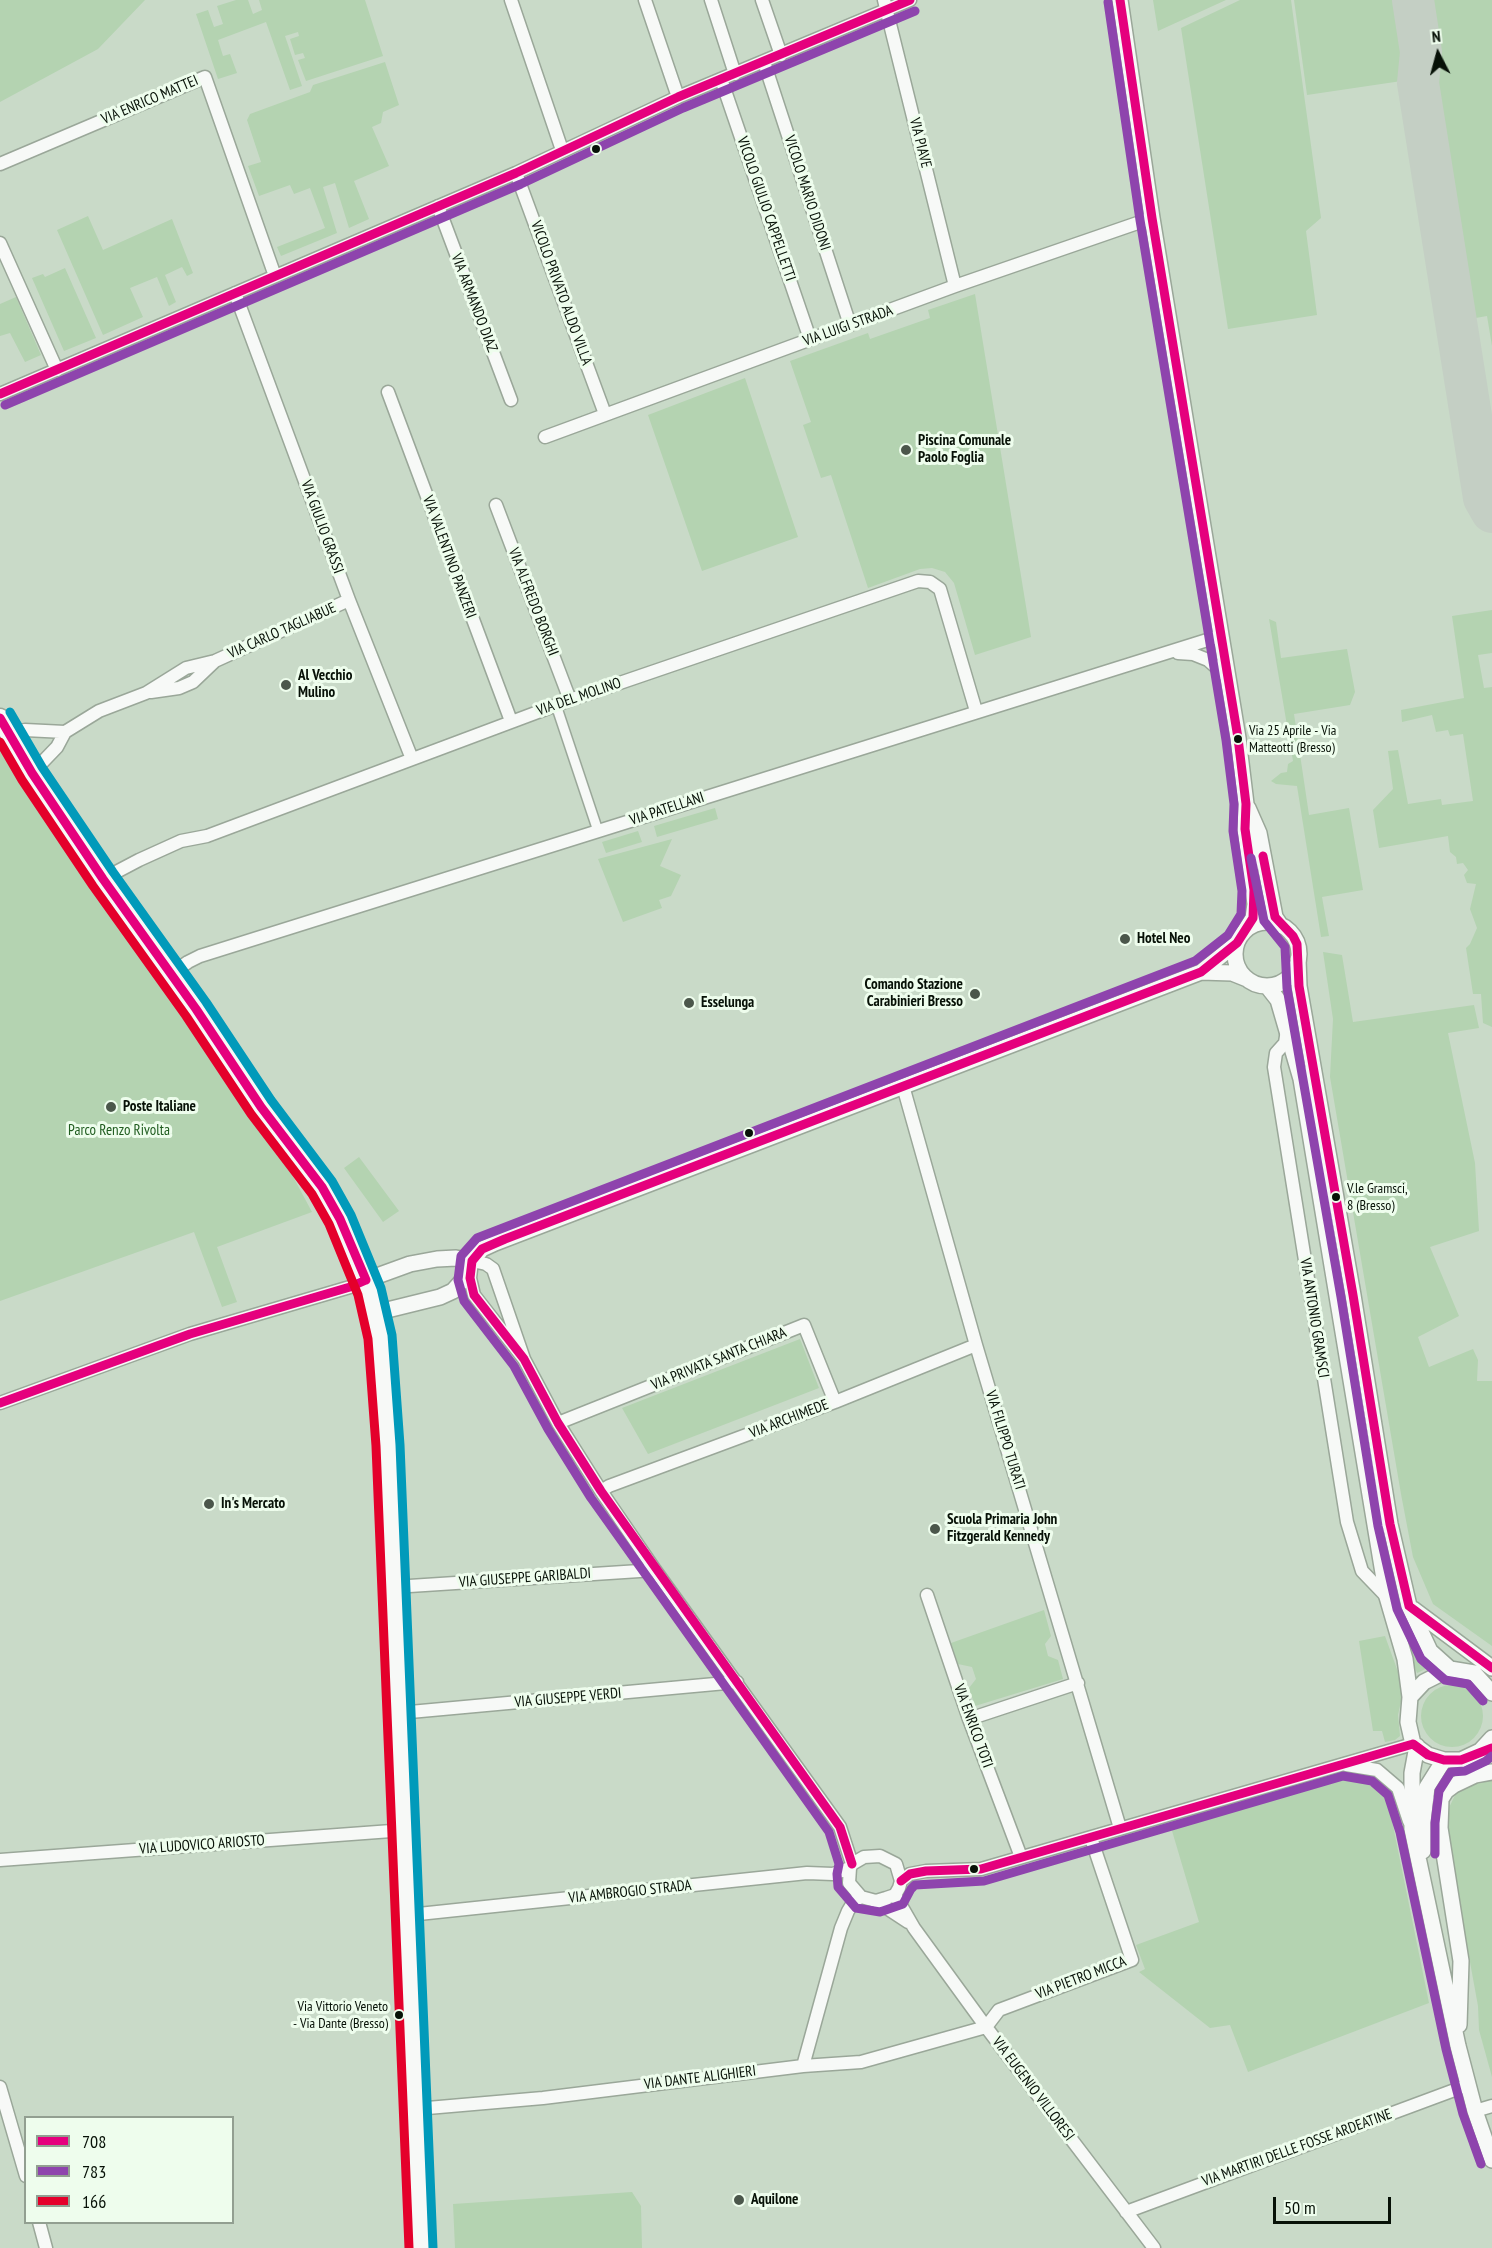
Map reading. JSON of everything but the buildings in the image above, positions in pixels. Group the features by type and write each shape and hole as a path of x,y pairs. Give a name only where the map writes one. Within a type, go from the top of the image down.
{"main road":[{"path":"3,729 103,879 261,1107 322,1187 340,1219 366,1280 375,1313 383,1371 409,1915 422,2248"}],"street":[{"path":"511,0 562,150"},
{"path":"645,0 678,97"},
{"path":"711,0 735,74"},
{"path":"762,0 780,55"},
{"path":"0,394 516,172 678,97 780,55 886,5 910,0"},
{"path":"1120,0 1152,218 1246,804 1245,829 1255,904 1253,918 1240,937 1236,963 1247,979"},
{"name":"VIA PIAVE","path":"886,5 955,286"},
{"name":"VICOLO MARIO DIDONI","path":"764,62 850,325"},
{"name":"VIA ENRICO MATTEI","path":"0,164 205,77 275,276"},
{"name":"VICOLO GIULIO CAPPELLETTI","path":"721,79 810,339"},
{"name":"VICOLO PRIVATO ALDO VILLA","path":"516,172 605,414"},
{"name":"VIA ARMANDO DIAZ","path":"438,206 511,400"},
{"name":"VIA LUIGI STRADA","path":"544,437 955,286 1152,218"},
{"path":"0,243 57,370"},
{"name":"VIA GIULIO GRASSI","path":"235,293 349,600 412,759"},
{"name":"VIA VALENTINO PANZERI","path":"388,393 511,722"},
{"name":"VIA ALFREDO BORGHI","path":"496,505 570,700"},
{"name":"VIA DEL MOLINO","path":"103,879 181,841 207,836 556,705 918,581 930,582 940,589 976,711"},
{"name":"VIA CARLO TAGLIABUE","path":"32,773 57,747 65,732 99,711 146,693 179,688 193,682 215,661 349,600"},
{"name":"VIA PATELLANI","path":"171,974 200,956 1220,636"},
{"name":"VIA PATELLANI","path":"1167,653 1193,654 1208,660 1227,677"},
{"path":"556,705 598,831"},
{"path":"3,729 65,732"},
{"path":"1246,804 1259,833 1275,917 1297,944 1299,986 1390,1524 1409,1606 1430,1651 1450,1669 1474,1673 1492,1693"},
{"path":"375,1313 440,1297 453,1291 482,1249 505,1239 1201,972 1240,937 1262,923 1281,926"},
{"path":"1201,972 1232,973 1256,984 1275,985 1288,978 1298,959"},
{"name":"VIA ANTONIO GRAMSCI","path":"1266,986 1278,1000 1301,1079 1387,1597 1404,1659 1410,1698 1408,1722 1415,1745 1412,1773 1412,1829 1423,1882"},
{"name":"VIA ANTONIO GRAMSCI","path":"1287,1030 1285,1043 1276,1053 1274,1067 1347,1522 1362,1571 1387,1597"},
{"name":"VIA FILIPPO TURATI","path":"903,1086 976,1345 1120,1828"},
{"path":"0,1403 190,1334 350,1287 410,1264 456,1258 486,1264 493,1269 524,1359 558,1424 655,1570 840,1827 851,1866 849,1882 861,1898"},
{"path":"472,1261 470,1278 474,1294 524,1359"},
{"name":"VIA PRIVATA SANTA CHIARA","path":"558,1424 804,1325 835,1402"},
{"name":"VIA ARCHIMEDE","path":"601,1491 609,1486 835,1402 976,1345"},
{"name":"VIA GIUSEPPE GARIBALDI","path":"394,1587 655,1570"},
{"name":"VIA ENRICO TOTI","path":"927,1595 969,1719 1021,1857"},
{"path":"1409,1606 1492,1668"},
{"path":"1410,1698 1424,1682 1450,1669"},
{"name":"VIA GIUSEPPE VERDI","path":"399,1713 737,1682"},
{"path":"969,1719 1078,1683"},
{"path":"803,2066 841,1928 848,1911 854,1901 861,1898 876,1901 895,1895 901,1881 910,1874 926,1871 981,1869 1415,1745 1428,1755 1444,1760 1461,1760 1486,1750 1492,1738"},
{"path":"1444,1760 1427,1787 1423,1822 1423,1882 1458,2046 1475,2111 1492,2160"},
{"path":"1342,1764 1377,1770 1398,1788 1412,1829"},
{"path":"1458,2046 1461,1961 1440,1828 1441,1799 1446,1791 1474,1775 1492,1772"},
{"name":"VIA LUDOVICO ARIOSTO","path":"0,1860 405,1830"},
{"name":"VIA PIETRO MICCA","path":"986,2026 999,2010 1132,1960 1091,1838"},
{"path":"851,1866 864,1857 880,1856 896,1864 901,1881"},
{"name":"VIA AMBROGIO STRADA","path":"409,1915 807,1873 833,1874 851,1866"},
{"name":"VIA EUGENIO VILLORESI","path":"895,1895 914,1928 1153,2248"},
{"name":"VIA EUGENIO VILLORESI","path":"876,1901 914,1928"},
{"name":"VIA DANTE ALIGHIERI","path":"416,2109 543,2098 803,2066 861,2062 986,2026"},
{"name":"VIA MARTIRI DELLE FOSSE ARDEATINE","path":"1126,2212 1468,2085"},
{"path":"0,2087 24,2169"},
{"path":"1475,2111 1492,2106"},
{"path":"39,2224 46,2248"}],"green space":[{"path":"0,0 145,0 98,49 0,102"},
{"path":"236,0 248,0 253,14 262,10 259,0 365,0 383,56 306,81 298,60 305,58 303,53 295,55 290,39 299,36 298,32 285,36 302,86 290,90 266,22 218,40 223,56 230,54 237,73 218,79 196,14 208,10 214,27 223,24 217,6"},
{"path":"1153,0 1226,0 1158,31"},
{"path":"1240,0 1291,0 1321,218 1306,231 1317,315 1228,329 1181,28"},
{"path":"1294,0 1403,0 1415,79 1307,95"},
{"path":"1422,0 1492,0 1492,346 1487,316 1470,319"},
{"path":"385,62 399,105 383,112 381,123 372,127 389,166 354,181 369,219 349,228 335,183 323,187 337,233 281,256 277,247 325,228 310,188 294,194 290,185 259,196 248,166 261,162 247,120 250,114 310,92 313,85"},
{"path":"88,216 103,250 172,219 193,273 187,276 182,267 165,275 176,302 169,306 157,277 130,288 143,317 103,335 57,230"},
{"path":"65,268 96,338 64,351 32,278 43,274 45,277"},
{"name":"Piscina Comunale Paolo Foglia","path":"975,294 1031,637 975,655 954,583 945,572 932,568 920,569 868,588 831,475 821,478 803,425 811,422 790,361 868,333 870,339 930,318 928,310"},
{"path":"16,297 41,355 25,362 10,333 0,336 0,304"},
{"path":"745,378 798,537 702,571 648,415"},
{"path":"1492,610 1492,653 1478,655 1484,688 1492,687 1492,1027 1483,1023 1481,994 1473,994 1466,948 1477,928 1470,909 1476,884 1467,883 1464,875 1468,870 1463,863 1457,864 1456,857 1450,852 1448,836 1379,848 1373,810 1393,789 1388,751 1398,750 1408,804 1441,799 1442,805 1473,801 1463,734 1450,736 1448,730 1436,732 1432,715 1402,722 1401,710 1464,698 1452,616"},
{"path":"1269,619 1276,622 1281,658 1347,649 1355,692 1350,705 1294,714 1309,815 1349,808 1363,890 1322,897 1329,936 1321,937 1297,786 1276,784 1271,781 1281,773 1287,772 1288,764 1293,761"},
{"name":"Parco Renzo Rivolta","path":"0,747 265,1132 312,1212 217,1247 237,1302 222,1307 194,1232 0,1301"},
{"path":"715,808 718,819 657,837 654,826"},
{"path":"638,831 642,842 606,853 602,842"},
{"path":"672,839 660,866 681,875 671,896 659,900 662,908 623,922 598,859"},
{"path":"1323,952 1342,955 1353,1022 1474,1005 1479,1028 1448,1033 1475,1163 1479,1231 1430,1247 1459,1316 1418,1337 1429,1367 1473,1349 1478,1360 1477,1381 1492,1381 1492,1646 1433,1604 1413,1557 1330,1077 1333,1019"},
{"path":"359,1157 399,1211 383,1222 344,1168"},
{"path":"800,1339 819,1388 648,1454 622,1408"},
{"path":"1044,1610 1051,1636 1045,1644 1048,1656 1058,1660 1063,1679 975,1706 969,1688 976,1679 972,1667 958,1664 951,1643"},
{"path":"1407,1624 1425,1654 1436,1664 1417,1673 1400,1626"},
{"path":"1385,1636 1402,1683 1403,1692 1398,1715 1400,1736 1395,1740 1385,1742 1382,1731 1373,1731 1359,1641"},
{"path":"1452,1685 1464,1687 1474,1694 1481,1704 1483,1716 1481,1728 1474,1738 1464,1745 1452,1747 1440,1745 1430,1738 1423,1728 1421,1716 1423,1704 1430,1694 1440,1687"},
{"path":"1340,1771 1359,1776 1377,1785 1388,1801 1429,2003 1248,2072 1230,2025 1210,2028 1139,1972 1145,1969 1136,1945 1199,1922 1170,1824"},
{"path":"1492,1779 1492,2077 1479,2030 1478,2006 1447,1836 1446,1814 1457,1791 1473,1783"},
{"path":"632,2192 641,2206 642,2248 455,2248 453,2204"}],"taxiway":[{"path":"1413,0 1421,52 1418,83 1484,498 1492,512"}],"transit line":[{"name":"708","path":"0,394 516,173 678,97 910,0"},
{"name":"708","path":"852,1864 840,1827 601,1491 558,1423 524,1359 474,1295 470,1278 472,1261 482,1249 505,1239 1201,972 1237,943 1253,918 1254,890 1245,829 1246,804 1238,738 1152,218 1120,0"},
{"name":"783","path":"1108,2 1140,220 1226,740 1234,804 1233,831 1242,891 1241,914 1228,935 1195,961 477,1238 461,1256 458,1280 464,1301 514,1366 548,1429 591,1498 829,1832 839,1864 838,1887 856,1908 880,1912 903,1904 915,1885 984,1881 1343,1776 1372,1781 1388,1795 1400,1832 1446,2049 1463,2114 1481,2164"},
{"name":"783","path":"5,405 521,184 683,108 915,11"},
{"path":"10,712 42,767 113,872 206,1002 271,1100 332,1181 351,1215 381,1288 392,1335 400,1445 433,2248"},
{"name":"708","path":"0,718 32,773 103,879 196,1009 261,1107 322,1187 340,1219 366,1280"},
{"name":"166","path":"0,742 22,780 93,886 186,1016 251,1114 312,1194 329,1224 358,1295 368,1339 376,1446 409,2248"},
{"name":"708","path":"1263,856 1275,917 1293,936 1297,944 1299,986 1390,1524 1409,1606"},
{"name":"783","path":"1251,858 1264,921 1285,947 1287,988 1378,1526 1397,1609 1421,1659 1445,1680 1468,1684 1483,1701"},
{"name":"708","path":"0,1403 190,1334 350,1287 366,1280"},
{"name":"708","path":"1409,1606 1492,1668"},
{"name":"708","path":"1413,1744 1428,1755 1444,1760 1461,1760 1492,1748"},
{"name":"708","path":"901,1881 910,1874 926,1871 981,1869 1413,1744"},
{"name":"783","path":"1435,1854 1435,1823 1439,1791 1451,1772 1465,1771 1492,1756"}],"place":[{"name":"Piscina Comunale Paolo Foglia","path":"906,450"},
{"name":"Al Vecchio Mulino","path":"286,685"},
{"name":"Via 25 Aprile - Via Matteotti (Bresso)","path":"1238,739"},
{"name":"Hotel Neo","path":"1125,939"},
{"name":"Comando Stazione Carabinieri Bresso","path":"975,994"},
{"name":"Esselunga","path":"689,1003"},
{"name":"Poste Italiane","path":"111,1107"},
{"name":"V.le Gramsci, 8 (Bresso)","path":"1336,1197"},
{"name":"In's Mercato","path":"209,1504"},
{"name":"Scuola Primaria John Fitzgerald Kennedy","path":"935,1529"},
{"name":"Via Vittorio Veneto - Via Dante (Bresso)","path":"399,2015"},
{"name":"Aquilone","path":"739,2200"}]}
